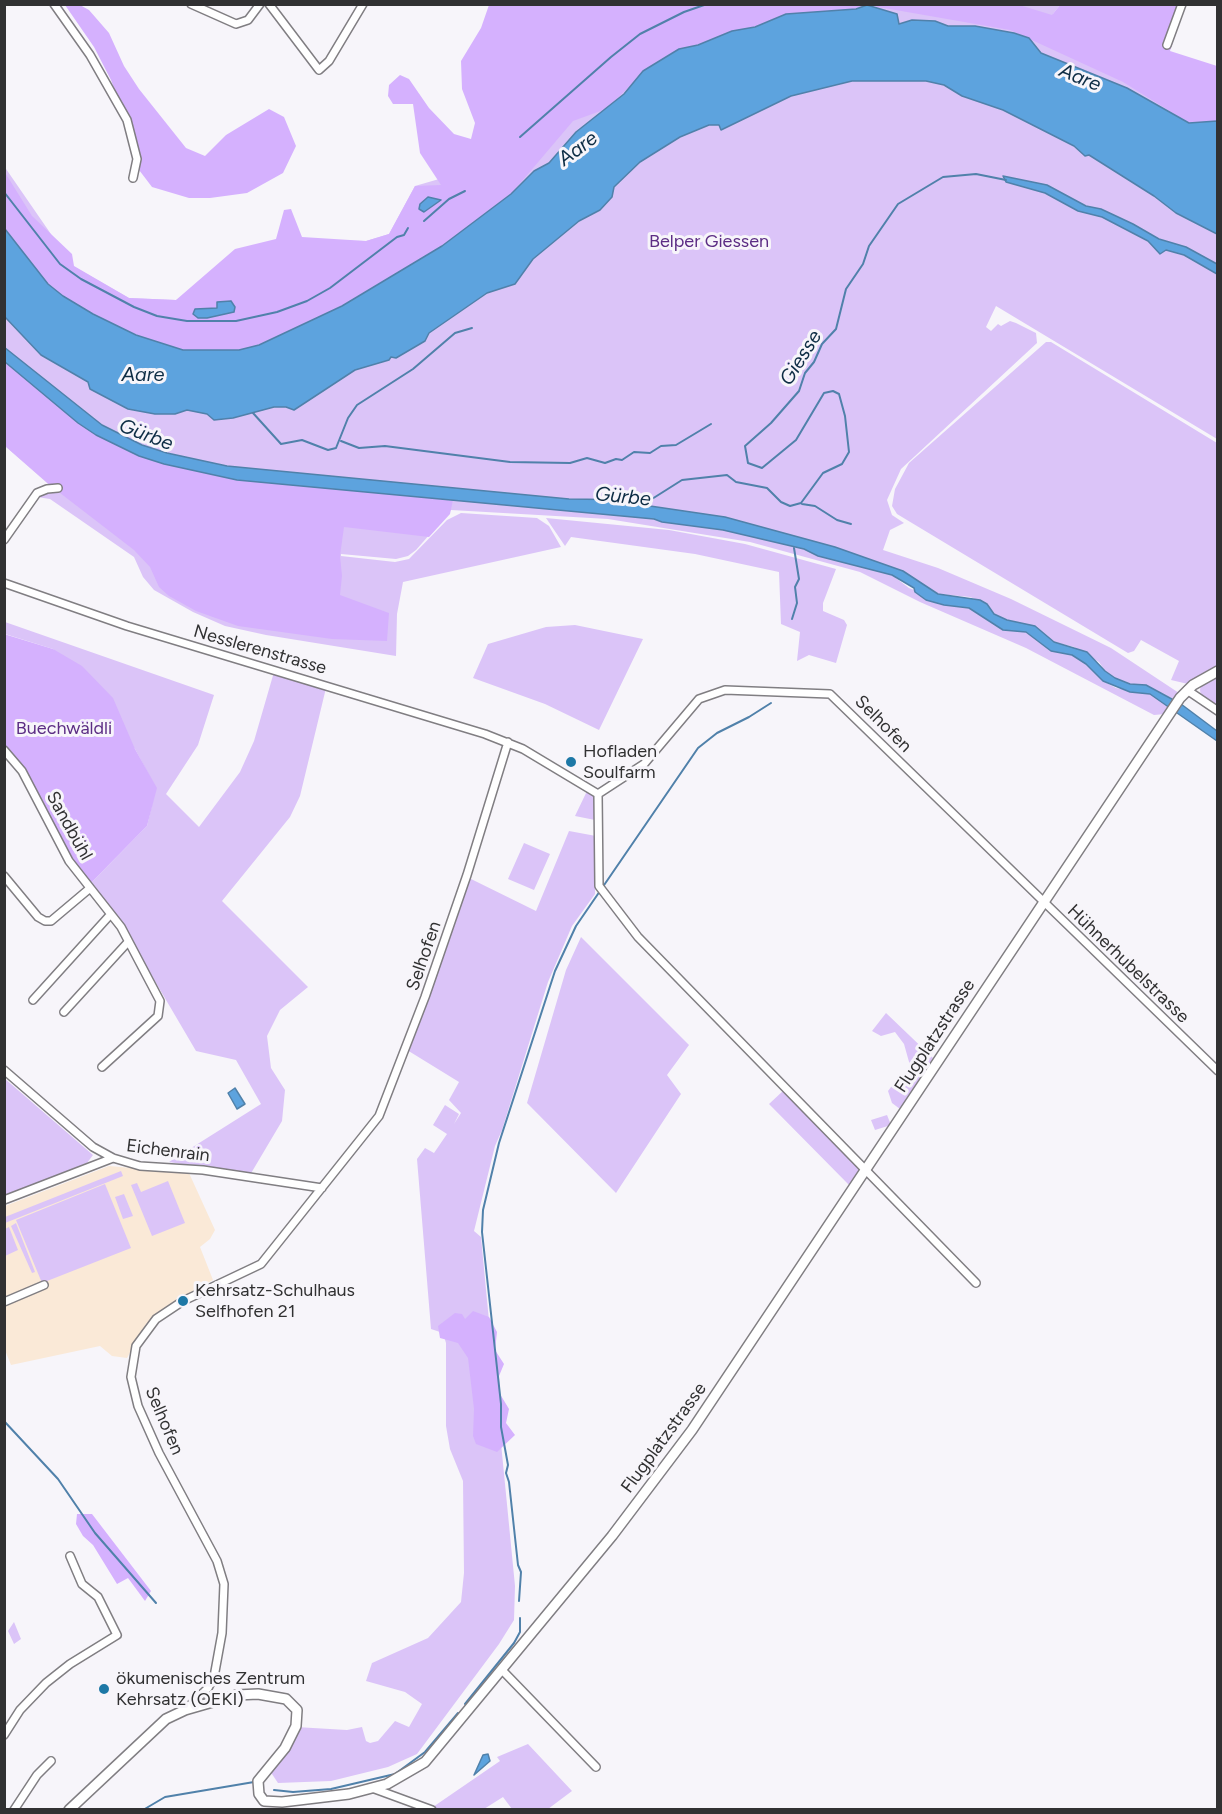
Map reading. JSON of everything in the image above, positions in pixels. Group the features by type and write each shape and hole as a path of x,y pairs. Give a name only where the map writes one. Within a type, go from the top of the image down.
{"street":[{"path":"54,4 95,63 127,120 136,159 133,178"},
{"path":"191,4 236,24 248,20 260,4"},
{"path":"269,4 319,70 329,61 363,4"},
{"path":"1167,45 1182,4"},
{"path":"4,540 37,493 46,489 58,488"},
{"name":"Nesslerenstrasse","path":"4,584 127,626 448,721 508,742"},
{"name":"Flugplatzstrasse","path":"69,1809 154,1729 185,1710 237,1695 268,1695 293,1703 297,1710 296,1726 285,1748 258,1781 259,1794 264,1801 282,1802 372,1788 401,1778 425,1762 612,1536 692,1430 1180,698 1203,677 1218,671"},
{"name":"Selhofen","path":"598,794 644,764 690,708 705,696 725,690 830,694 1044,903"},
{"path":"1187,690 1218,711"},
{"path":"508,742 550,764 598,794 601,889 638,937 976,1283"},
{"name":"Selhofen","path":"185,1710 208,1688 214,1677 222,1633 224,1584 217,1561 144,1422 133,1389 133,1357 142,1336 156,1319 191,1296 261,1264 374,1125 382,1110 425,998 508,742"},
{"name":"Sandbühl","path":"4,750 22,771 69,861 128,942 161,1007 158,1016 102,1067"},
{"path":"4,876 38,917 45,921 51,921 89,889"},
{"name":"Hühnerhubelstrasse","path":"1044,903 1218,1071"},
{"path":"33,1000 110,915"},
{"path":"64,1012 128,942"},
{"name":"Eichenrain","path":"4,1070 93,1147 113,1158 140,1166 203,1170 322,1188"},
{"path":"4,1200 113,1158"},
{"path":"4,1302 44,1285"},
{"path":"4,1735 20,1710 46,1683 69,1664 117,1635 98,1597 82,1584 70,1556"},
{"path":"502,1670 596,1767"},
{"path":"14,1809 51,1761"},
{"path":"372,1788 432,1809"}],"shaded area":[{"path":"109,1166 189,1173 215,1230 210,1239 200,1247 213,1280 173,1302 146,1324 127,1358 112,1356 100,1346 11,1365 5,1350 5,1206"}],"green space":[{"name":"Belper Giessen","path":"1010,4 1028,8 1016,5 1060,5 1053,14 1217,72 1217,439 996,306 986,327 991,331 998,324 1001,326 1010,321 1036,333 1037,343 901,469 887,500 892,515 904,523 890,530 883,550 938,568 1011,599 1111,648 1179,693 1175,700 1146,685 1130,684 1115,678 1105,671 1099,662 1074,647 1054,642 1035,626 1007,621 994,614 987,604 970,597 938,594 903,571 753,525 744,535 804,549 818,556 892,575 909,588 960,607 969,608 1003,630 1026,632 1051,651 1072,655 1086,664 1103,681 1116,688 1150,694 1170,707 1165,714 1154,715 1026,648 920,602 860,572 750,542 608,519 451,510 408,556 396,559 341,554 341,556 395,562 409,559 447,520 461,513 537,518 549,526 561,547 403,582 397,614 396,656 225,626 193,612 154,590 143,577 134,557 50,499 37,497 55,490 5,446 4,166 73,266 129,298 176,300 277,239 366,241 389,234 415,186 484,166 563,5"},
{"path":"1016,4 1052,15 1060,5 1185,5 1170,51 1217,66 1217,121 1189,123 1123,82 1010,30 867,5 856,9 786,14 754,27 732,31 698,45 679,49 653,64 606,109 573,121 511,194 442,246 342,306 259,345 239,350 183,350 136,335 93,314 48,284 5,229 4,171 32,216 72,254 74,266 129,298 176,300 235,249 276,239 284,210 291,209 302,237 366,241 389,234 415,186 441,185 420,153 413,104 393,104 388,96 389,85 400,75 409,79 429,108 454,134 471,139 475,123 462,89 461,61 481,28 489,5"},
{"path":"65,5 80,5 89,10 109,33 124,66 139,89 186,148 205,156 226,135 269,109 284,117 296,146 283,173 247,193 210,198 189,198 152,187 136,166 130,133 111,80 94,47"},
{"path":"1046,342 1051,342 1217,443 1217,667 1188,684 1171,680 1179,661 1141,640 1134,651 1128,653 897,514 892,506 895,489 909,463"},
{"path":"4,362 96,435 139,456 164,464 237,480 453,500 450,514 429,537 344,527 340,556 342,576 340,595 389,613 387,641 332,639 238,626 196,611 169,596 159,587 150,567 134,550 51,486 5,446"},
{"path":"546,518 669,530 745,544 836,569 823,603 823,611 844,620 847,625 836,663 809,655 797,661 800,632 781,624 779,572 695,554 571,537 565,546"},
{"path":"5,622 214,695 198,745 166,794 199,827 240,772 254,741 274,672 326,688 300,796 290,817 222,901 308,987 280,1010 267,1036 271,1068 285,1090 282,1121 250,1175 169,1162 261,1104 236,1060 196,1051 122,925 89,885 147,826 156,788 135,749 53,649 5,634"},
{"path":"575,625 643,639 599,730 545,704 473,678 488,644 546,627"},
{"name":"Buechwäldli","path":"4,634 53,649 82,666 113,698 135,749 157,788 147,826 89,885 5,746"},
{"path":"1217,675 1217,708 1201,696 1200,690 1201,685"},
{"path":"587,791 595,797 595,820 575,816"},
{"path":"569,831 596,836 595,894 572,926 548,982 495,1146 474,1231 481,1237 515,1586 514,1620 499,1644 417,1754 388,1767 331,1781 278,1783 268,1768 296,1727 347,1730 362,1727 366,1741 370,1743 378,1741 395,1721 409,1727 422,1704 405,1692 366,1681 372,1663 428,1638 461,1602 464,1573 463,1481 450,1449 446,1426 446,1343 443,1333 431,1329 417,1159 425,1148 434,1153 447,1134 433,1125 445,1105 459,1114 454,1124 461,1113 449,1100 459,1082 407,1050 469,878 536,911"},
{"path":"524,843 550,854 534,890 508,879"},
{"path":"581,937 689,1045 667,1075 681,1094 616,1193 527,1103 566,970"},
{"path":"886,1013 933,1058 900,1109 892,1103 888,1091 897,1079 911,1069 904,1044 895,1032 881,1036 872,1031"},
{"path":"4,1078 93,1155 87,1163 5,1196"},
{"path":"784,1090 857,1165 860,1173 851,1187 769,1104"},
{"path":"887,1115 891,1125 875,1130 871,1120"},
{"path":"121,1171 123,1176 5,1223 5,1217"},
{"path":"168,1181 185,1223 152,1236 131,1185 137,1183 141,1192"},
{"path":"105,1184 131,1248 42,1283 16,1220"},
{"path":"124,1194 133,1216 123,1219 115,1197"},
{"path":"16,1223 35,1272 32,1273 11,1226"},
{"path":"9,1227 18,1250 5,1256 5,1229"},
{"path":"473,1311 489,1317 497,1332 495,1350 504,1364 499,1376 500,1394 509,1409 506,1423 515,1435 497,1452 476,1444 473,1436 474,1409 468,1358 458,1343 440,1338 438,1326 455,1313 462,1314 465,1319"},
{"path":"77,1514 92,1514 151,1591 145,1601 128,1578 117,1584 93,1545 83,1536 76,1524"},
{"path":"14,1622 21,1639 14,1644 8,1631"},
{"path":"528,1744 572,1791 548,1809 512,1809 503,1797 484,1809 430,1809 500,1761 497,1757"}],"water":[{"name":"Aare","path":"867,5 897,14 899,24 912,20 935,21 948,26 975,26 1014,33 1029,38 1041,53 1127,88 1189,123 1217,121 1217,234 1176,213 1154,196 1089,155 1085,156 1074,146 1003,110 962,96 944,85 926,81 852,81 791,96 721,130 719,125 709,125 680,137 640,162 614,187 612,197 600,210 579,221 533,259 515,284 487,293 429,333 425,341 396,358 391,357 389,360 355,370 294,410 274,407 233,418 214,420 207,414 187,410 175,414 155,414 128,409 90,389 88,382 41,355 5,317 5,229 48,284 93,314 136,335 183,350 239,350 259,345 342,306 442,246 511,194 534,171 549,163 576,132 624,94 643,71 679,49 698,45 732,31 755,27 786,14 856,9"},
{"path":"1003,176 1047,185 1086,206 1101,209 1133,224 1159,239 1186,247 1217,264 1217,274 1184,255 1166,250 1160,254 1148,241 1102,217 1078,211 1045,193 1006,182"},
{"path":"428,197 441,200 424,212 419,209 420,204"},
{"path":"231,301 235,307 234,312 207,318 198,318 193,314 195,309 217,308 217,302"},
{"path":"4,347 102,425 142,445 167,453 227,466 569,499 639,500 650,506 725,517 835,547 903,571 938,594 980,600 987,604 994,614 1007,620 1035,626 1054,642 1087,652 1115,678 1130,684 1146,685 1181,704 1217,731 1217,741 1150,694 1130,692 1103,681 1086,664 1072,655 1051,651 1026,632 1003,630 969,608 926,600 915,592 914,588 892,575 818,556 804,549 723,530 654,519 237,480 164,464 139,456 96,435 78,423 5,362"},
{"path":"235,1088 245,1104 237,1109 228,1093"},
{"path":"488,1754 490,1761 474,1775 483,1755"}],"waterway":[{"path":"520,137 640,34 684,12 707,4"},
{"name":"Giesse","path":"644,504 682,480 727,475 736,482 767,488 781,502 790,506 801,503 823,473 842,464 849,452 845,416 839,394 833,391 824,393 796,440 762,468 748,463 745,446 771,423 799,391 805,373 814,362 822,344 836,329 846,289 863,264 869,246 898,204 943,177 976,174 1006,180"},
{"path":"424,221 449,199 465,191"},
{"path":"4,192 60,264 81,279 134,307 157,316 187,321 236,321 277,312 307,301 330,288 397,237 404,235 408,228"},
{"path":"253,413 281,444 302,440 328,450 336,448 348,418 357,405 413,369 455,333 472,328"},
{"path":"341,441 359,448 385,446 510,462 570,463 587,458 605,463 616,459 622,460 634,452 650,453 661,446 676,445 711,424"},
{"path":"802,504 815,506 837,520 851,524"},
{"path":"792,619 797,603 795,587 799,579 794,548"},
{"path":"519,1601 521,1572 518,1565 509,1482 506,1473 508,1465 501,1427 501,1404 482,1232 483,1210 499,1143 555,971 576,926 698,748 717,733 771,703"},
{"path":"4,1421 58,1479 95,1533 156,1603"},
{"path":"465,1704 514,1643 520,1632 520,1618"},
{"path":"274,1790 293,1792 331,1789 395,1774 425,1752 458,1713"},
{"path":"143,1810 165,1797 254,1782"}],"place":[{"name":"Hofladen Soulfarm","path":"571,762"},
{"name":"Kehrsatz-Schulhaus Selfhofen 21","path":"183,1301"},
{"name":"ökumenisches Zentrum Kehrsatz (OEKI)","path":"104,1689"}],"water label":[{"name":"Gürbe","path":"146,435"},
{"name":"Gürbe","path":"623,497"}]}
